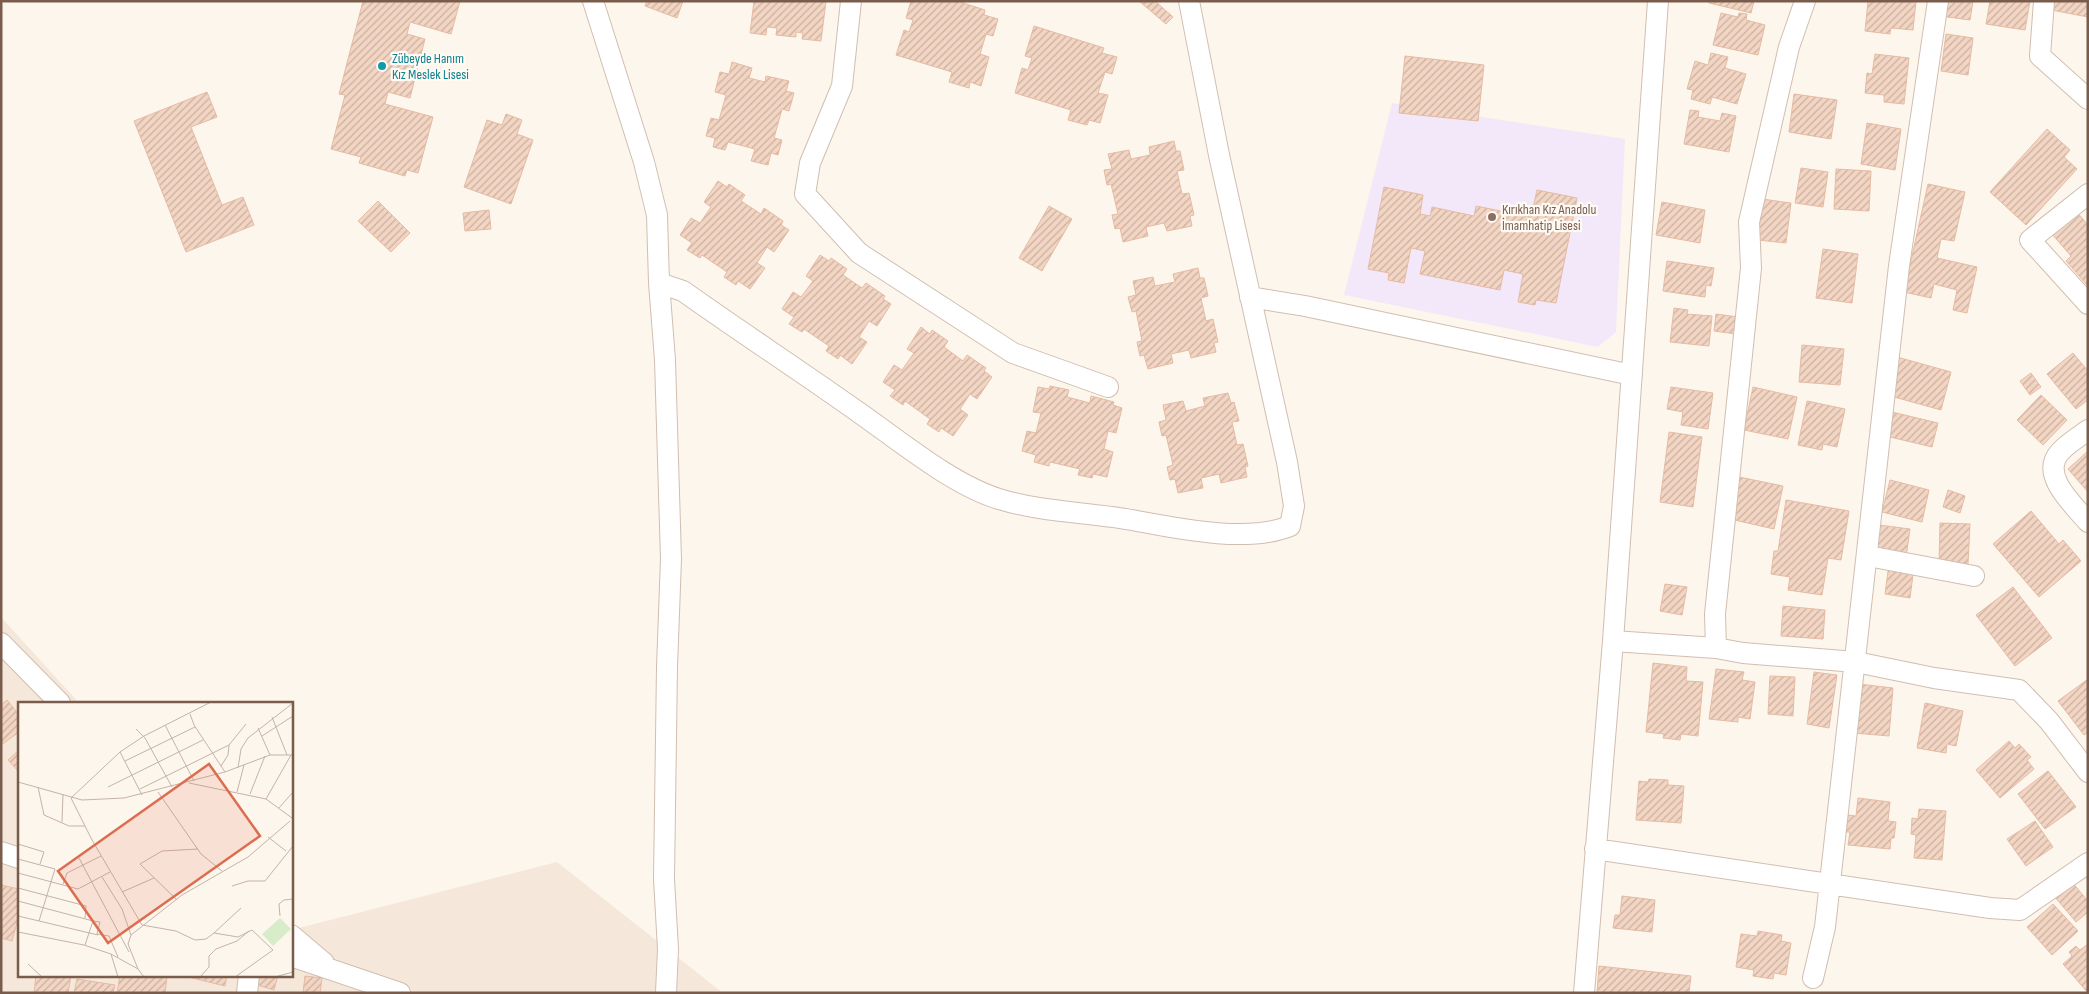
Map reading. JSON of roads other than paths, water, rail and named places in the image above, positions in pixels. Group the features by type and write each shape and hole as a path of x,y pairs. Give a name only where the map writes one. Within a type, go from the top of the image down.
{"street":[{"path":"593,1 644,162 657,215 659,283 665,360 671,559 667,667 664,879 668,949 666,993"},
{"path":"851,1 842,86 810,163 805,194 859,253 1013,353 1108,387"},
{"path":"659,283 684,291 928,460 977,490 1000,499 1056,510 1123,518 1196,533 1273,533 1290,526 1294,506 1287,462 1219,155 1189,1"},
{"path":"1584,993 1613,641 1658,1"},
{"path":"1716,648 1715,614 1751,268 1749,222 1789,47 1805,1"},
{"path":"1813,978 1825,927 1899,266 1938,1"},
{"path":"2044,1 2040,56 2088,99"},
{"path":"2088,194 2030,240 2088,304"},
{"path":"1250,297 1305,306 1632,375"},
{"path":"2088,430 2059,453 2054,466 2057,485 2088,522"},
{"path":"1868,556 1974,576"},
{"path":"1613,641 1716,648 1743,653 1856,662 1934,678 2019,690 2049,721 2088,772"},
{"path":"1,643 59,702"},
{"path":"1595,849 1990,908 2020,910 2088,863"},
{"path":"1,852 18,858"},
{"path":"292,936 332,970"},
{"path":"292,956 400,993"},
{"path":"247,993 249,976"}],"place":[{"name":"Zübeyde Hanım Kız Meslek Lisesi","path":"382,66"},
{"name":"Kırıkhan Kız Anadolu İmamhatip Lisesi","path":"1492,217"}]}
